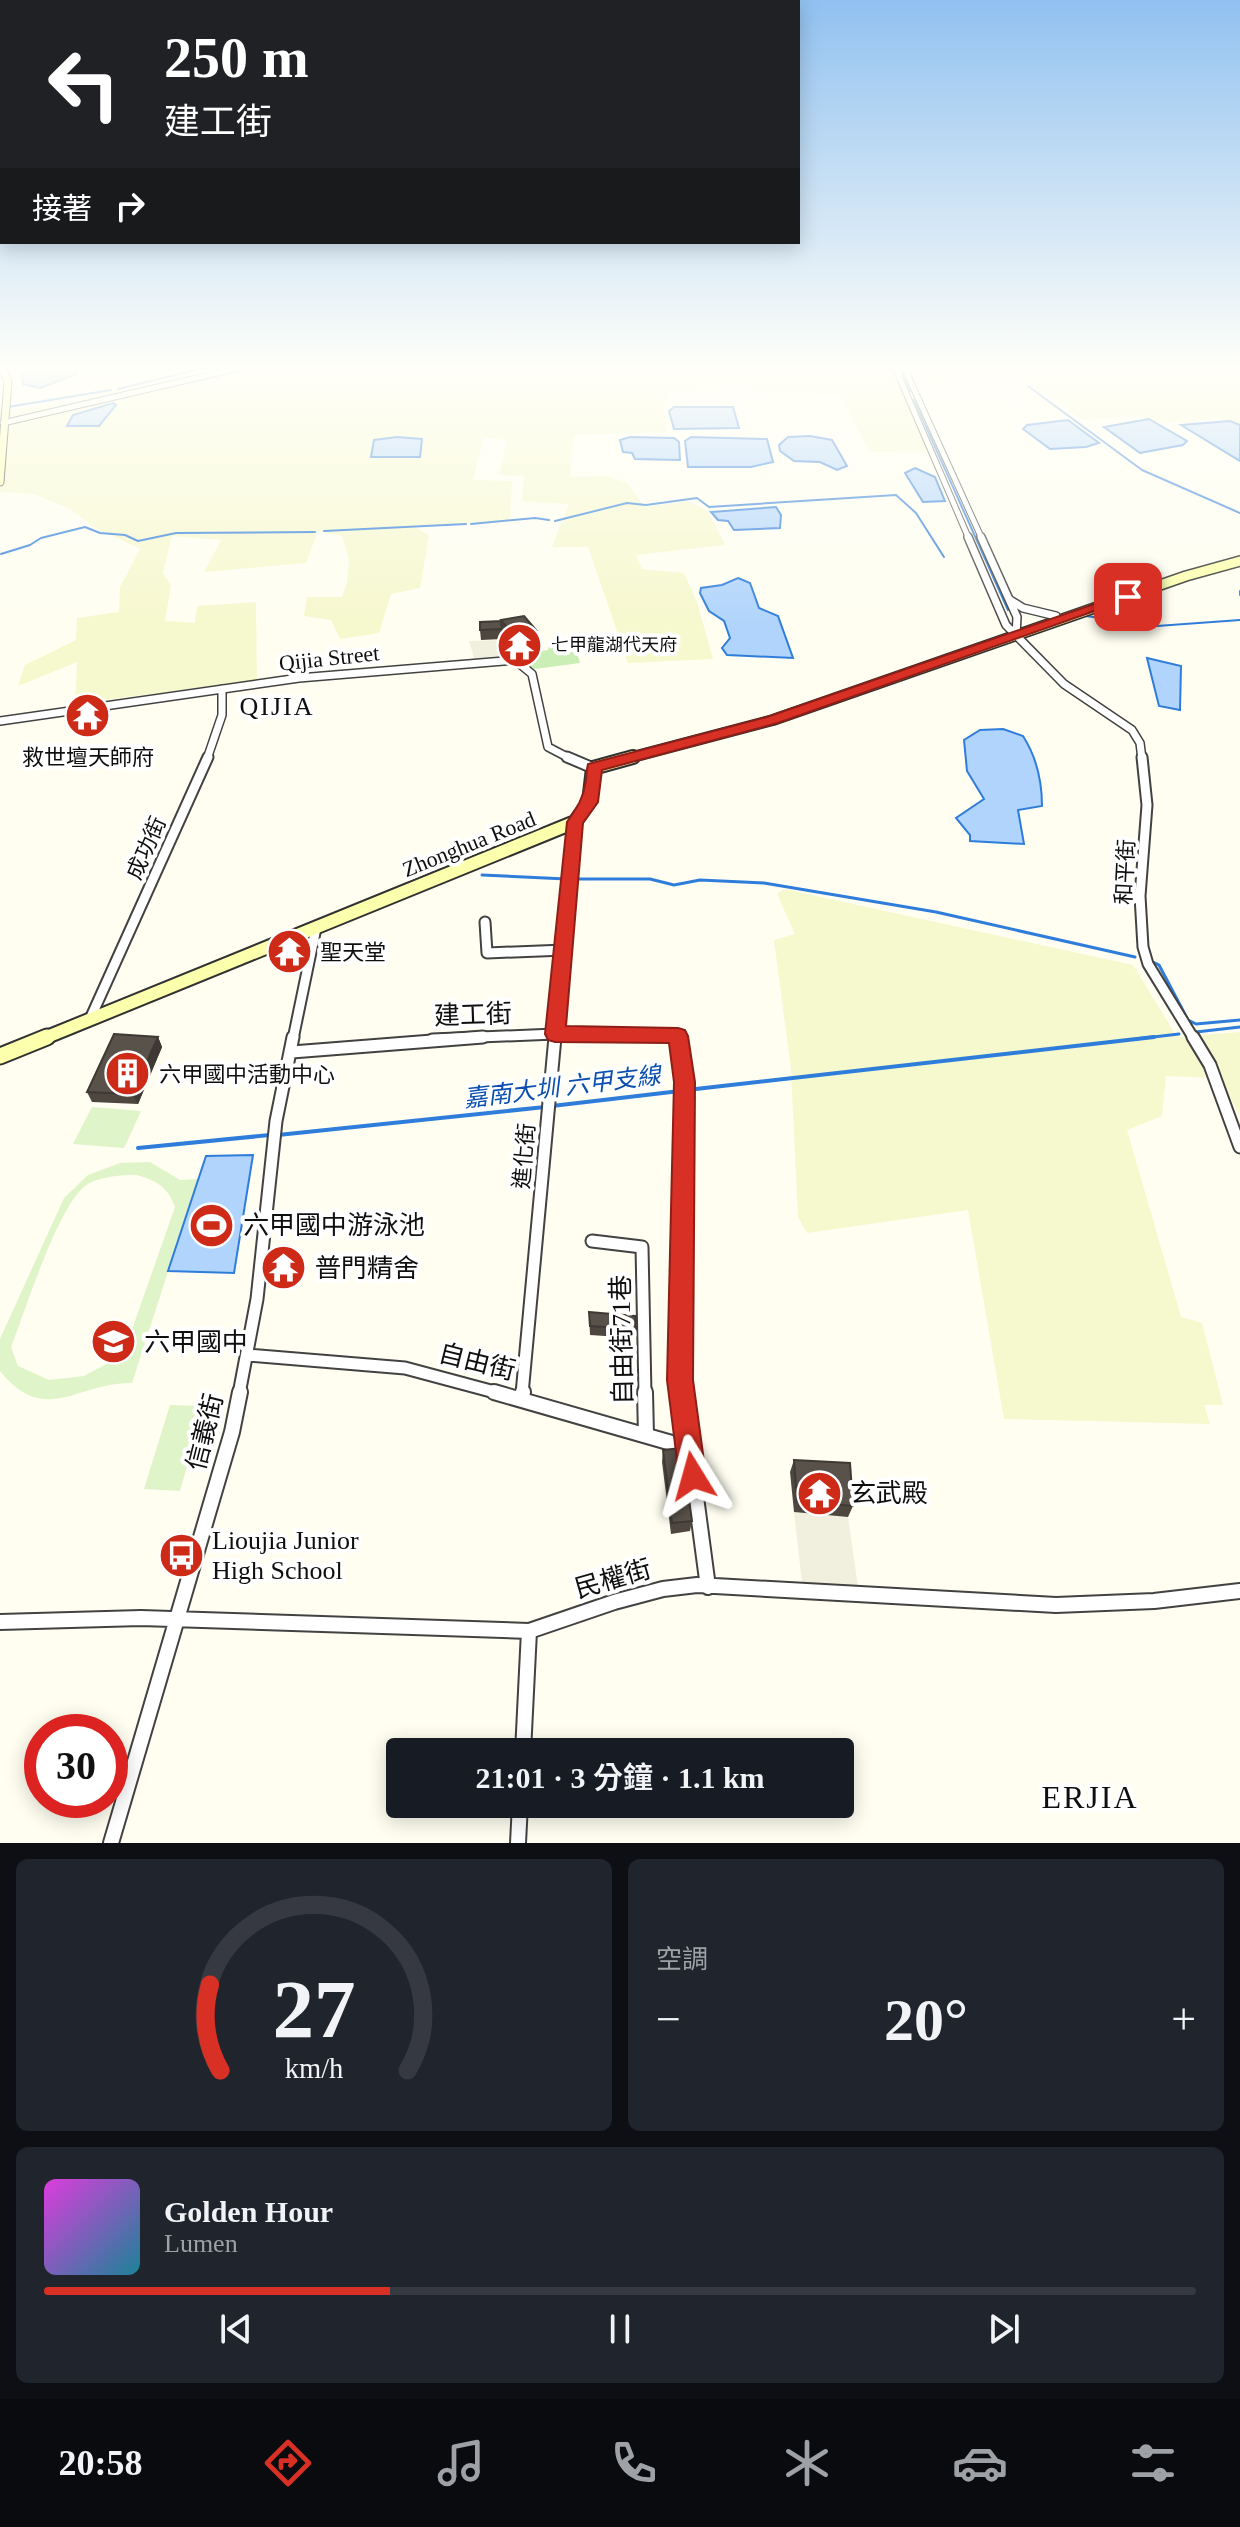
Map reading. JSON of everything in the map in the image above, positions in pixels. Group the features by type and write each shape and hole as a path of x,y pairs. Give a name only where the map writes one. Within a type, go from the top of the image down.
{"street":[{"path":"0,482 3,451"},
{"name":"和平街","path":"931,451 999,612 1016,635 1064,684 1116,717 1132,730 1140,743 1147,805 1140,896 1143,947 1148,964 1210,1065 1240,1147"},
{"path":"942,451 1017,617 1016,635"},
{"path":"1016,635 1056,616 1176,572 1240,554"},
{"path":"575,822 589,802 594,781 593,768 773,720 1186,576 1240,561"},
{"path":"1010,600 1023,608 1056,616"},
{"name":"Qijia Street","path":"0,721 328,675 515,660 532,674 548,747 593,768"},
{"name":"成功街","path":"90,1019 216,739 222,715 222,689"},
{"name":"Zhonghua Road","path":"0,1056 575,822"},
{"name":"進化街","path":"522,1399 575,822"},
{"path":"485,922 487,953 565,950"},
{"name":"信義街","path":"111,1843 232,1432 248,1355 276,1121 316,928"},
{"name":"建工街","path":"292,1052 428,1039 555,1034 678,1036 684,1091 680,1380 708,1587"},
{"name":"自由街71巷","path":"592,1241 642,1247 646,1435"},
{"name":"自由街","path":"248,1355 405,1368 689,1448"},
{"name":"民權街","path":"0,1622 176,1619 529,1631 663,1589 697,1585 1056,1605 1154,1601 1240,1591"},
{"path":"524,1738 529,1631"},
{"path":"518,1843 519,1818"}],"green space":[{"path":"0,451 481,451 473,480 512,481 510,520 415,527 429,535 420,588 391,594 379,633 340,639 331,620 304,616 307,597 342,597 349,560 342,536 318,531 306,563 204,572 221,540 172,536 163,573 171,585 165,621 195,623 197,606 256,602 257,680 75,704 77,662 18,686 25,665 76,640 77,618 119,612 120,587 140,549 94,527 70,509 34,494 0,492"},
{"path":"504,451 572,451 570,477 607,476 627,483 645,507 688,501 708,511 725,545 636,555 642,569 684,573 697,602 713,659 628,663 588,547 552,547 569,504 522,501 524,476 499,475"},
{"path":"549,645 575,645 580,663 535,669 515,660 514,655 548,650"},
{"path":"784,889 1133,965 1177,1037 1240,1032 1240,1115 1218,1078 1166,1076 1162,1116 1127,1130 1181,1317 1202,1323 1223,1405 1204,1405 1210,1424 1004,1419 968,1210 807,1233 798,1217 791,1069 774,940 795,934 777,894"},
{"path":"92,1107 141,1111 124,1148 73,1144"},
{"path":"150,1162 180,1180 198,1179 132,1383 113,1384 63,1398 32,1396 16,1388 0,1371 0,1339 64,1198 88,1175 120,1163","holes":["137,1175 156,1182 175,1207 123,1355 84,1376 49,1380 18,1366 11,1347 55,1234 77,1194 93,1181"]},
{"path":"170,1405 204,1406 180,1491 144,1489"}],"shaded area":[{"path":"503,640 515,660 475,661 469,641"},
{"path":"794,1512 848,1517 859,1594 803,1591"}],"water":[{"path":"372,451 421,451 420,457 371,457"},
{"path":"680,451 680,460 635,459 632,453 623,452"},
{"path":"686,451 770,451 773,462 751,467 688,467"},
{"path":"780,451 838,451 847,466 837,470 820,462 794,461"},
{"path":"1224,451 1240,451 1240,461"},
{"path":"915,468 935,477 945,501 923,502 905,473"},
{"path":"776,507 781,515 780,528 734,530 728,521 718,520 711,512"},
{"path":"738,578 750,583 759,608 778,616 793,658 727,655 722,648 730,638 724,621 709,611 700,593 701,588 722,585"},
{"path":"1147,658 1181,666 1180,710 1159,706"},
{"path":"1003,729 1023,736 1040,778 1042,806 1018,810 1024,844 970,841 970,835 956,818 984,799 967,771 964,740 980,730"},
{"name":"六甲國中游泳池","path":"253,1155 234,1273 168,1271 206,1156"}],"building":[{"path":"524,616 536,630 512,634 501,620"},
{"path":"501,621 502,629 480,630 480,622"},
{"name":"六甲國中活動中心","path":"114,1034 158,1037 132,1094 87,1092"},
{"path":"589,1312 635,1316 636,1329 590,1326"},
{"path":"682,1448 692,1521 672,1523 663,1450"},
{"name":"玄武殿","path":"794,1460 850,1463 853,1506 797,1501"}],"waterway":[{"path":"937,451 1008,610"},
{"path":"1116,451 1142,470 1240,513"},
{"path":"555,521 627,503 646,505 697,498 709,507 896,495 916,513 944,557"},
{"path":"471,524 535,518 549,520"},
{"path":"324,531 466,524"},
{"path":"1,554 30,545 41,538 85,527 100,533 125,535 138,541 176,533 315,532"},
{"path":"1086,616 1157,626 1240,620"},
{"path":"482,875 566,879"},
{"path":"574,879 650,879 674,885 700,880 764,883 936,912 1135,957"},
{"path":"1153,962 1159,965 1188,1020 1196,1024 1240,1020"},
{"name":"嘉南大圳 六甲支線","path":"1196,1032 1240,1027"},
{"name":"嘉南大圳 六甲支線","path":"1136,1039 1179,1034"},
{"name":"嘉南大圳 六甲支線","path":"687,1090 1154,1037"},
{"name":"嘉南大圳 六甲支線","path":"552,1106 680,1091"},
{"name":"嘉南大圳 六甲支線","path":"278,1135 545,1107"},
{"name":"嘉南大圳 六甲支線","path":"138,1148 270,1135"}],"place":[{"name":"七甲龍湖代天府","path":"520,645"},
{"name":"救世壇天師府","path":"88,716"},
{"name":"聖天堂","path":"289,952"},
{"name":"六甲國中活動中心","path":"128,1074"},
{"name":"六甲國中游泳池","path":"212,1225"},
{"name":"普門精舍","path":"284,1268"},
{"name":"六甲國中","path":"113,1342"},
{"name":"玄武殿","path":"819,1493"},
{"name":"Lioujia Junior High School","path":"181,1555"}],"district":[{"name":"QIJIA","path":"277,706"},
{"name":"ERJIA","path":"1090,1797"}],"route":[{"path":"693,1476 680,1380 684,1082 678,1036 555,1034 570,905 575,822 585,812 589,802 594,781 593,768 773,720 1128,597"}]}
